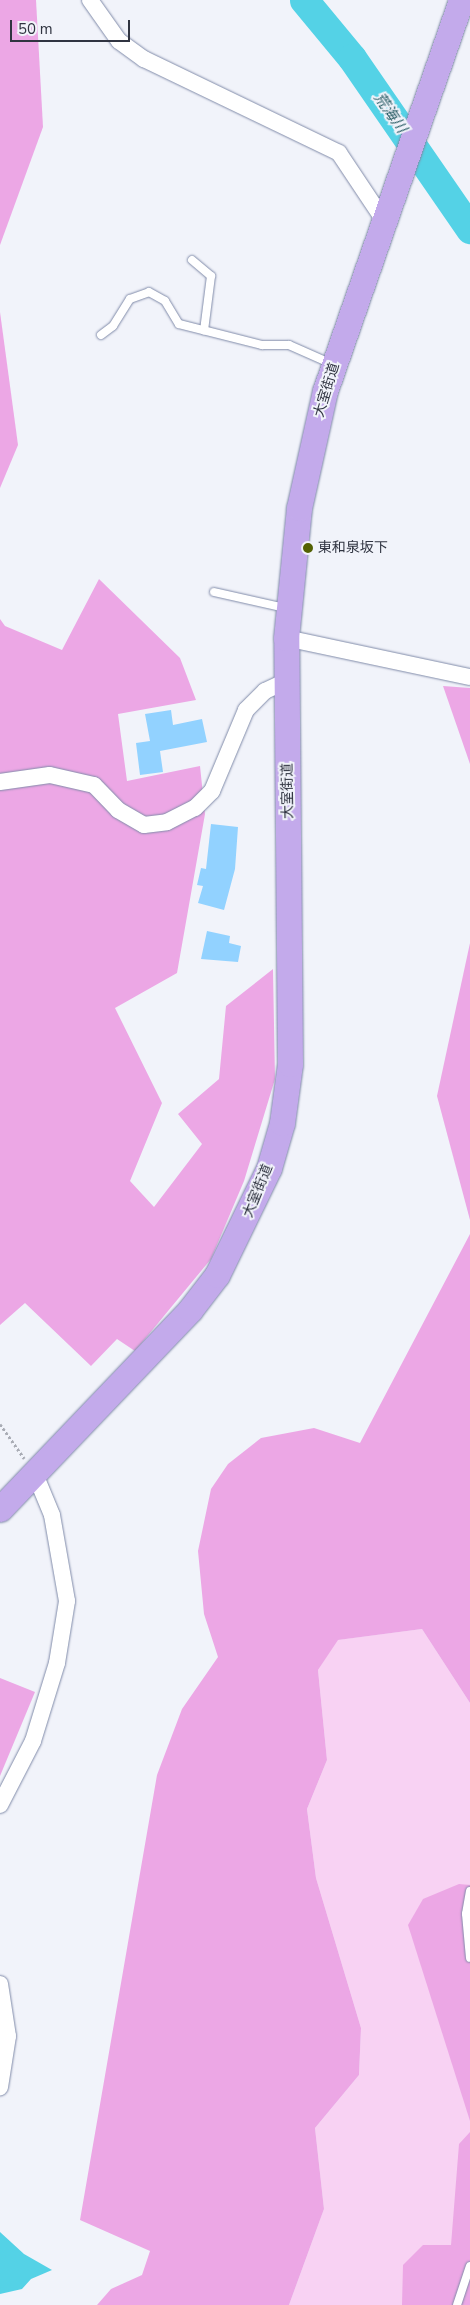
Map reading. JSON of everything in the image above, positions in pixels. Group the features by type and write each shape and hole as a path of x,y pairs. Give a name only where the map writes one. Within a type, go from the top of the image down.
{"main road":[{"name":"大室街道","path":"0,1509 145,1362 217,1275 269,1168 282,1123 291,1026 286,638 287,608 306,467 334,364 461,0"}],"street":[{"path":"90,0 120,41 144,59 339,152 383,220"},
{"path":"286,638 470,678"},
{"path":"0,782 50,775 94,785 118,810 144,825 166,822 195,808 212,791 246,710 264,691 286,680"},
{"path":"0,1805 33,1741 57,1663 67,1601 52,1515 35,1474"},
{"path":"0,1984 8,2036 0,2087"}],"lane":[{"path":"192,260 211,276 204,331"},
{"path":"101,335 139,292 149,292 165,301 179,324 262,345 289,345 334,364"},
{"path":"214,592 287,608"},
{"path":"470,1891 466,1914 470,1958"},
{"path":"457,2305 470,2266"}],"path":[{"path":"0,1424 35,1474"}],"shaded area":[{"path":"0,0 36,0 43,127 0,245"},
{"path":"0,312 18,445 0,488"},
{"path":"99,579 180,658 196,700 118,714 127,781 200,766 205,814 177,973 115,1008 162,1103 130,1181 154,1207 202,1144 178,1114 219,1079 226,1006 273,969 275,1079 244,1181 211,1259 135,1351 117,1339 91,1366 25,1303 0,1325 0,619 5,626 62,650"},
{"path":"443,686 470,688 470,764"},
{"path":"470,943 470,1220 437,1096"},
{"path":"470,1234 470,1703 422,1629 338,1640 318,1670 327,1760 307,1809 316,1878 361,2028 359,2075 315,2128 324,2209 289,2305 97,2305 111,2289 142,2275 150,2251 80,2220 157,1775 182,1709 218,1657 204,1614 198,1551 211,1489 228,1464 261,1438 314,1428 360,1443"},
{"path":"422,1629 470,1703 470,2305 289,2305 324,2209 315,2128 359,2075 361,2028 316,1878 307,1809 327,1760 318,1670 337,1640"},
{"path":"0,1678 35,1692 0,1776"},
{"path":"459,1884 470,1885 470,2121 408,1925 423,1899"},
{"path":"470,2132 470,2305 402,2305 403,2265 423,2245 451,2245 459,2144"}],"water":[{"path":"0,2232 24,2254 52,2270 31,2279 22,2289 0,2294"}],"building":[{"path":"171,710 173,725 202,719 207,742 160,751 163,772 140,775 136,743 150,741 145,714"},
{"path":"211,824 238,827 235,869 224,910 198,903 203,886 197,885 201,868 206,869"},
{"path":"207,931 230,936 229,943 241,946 238,962 201,959"}],"waterway":[{"name":"荒海川","path":"304,0 352,58 470,229"}],"place":[{"name":"東和泉坂下","path":"308,548"}]}
